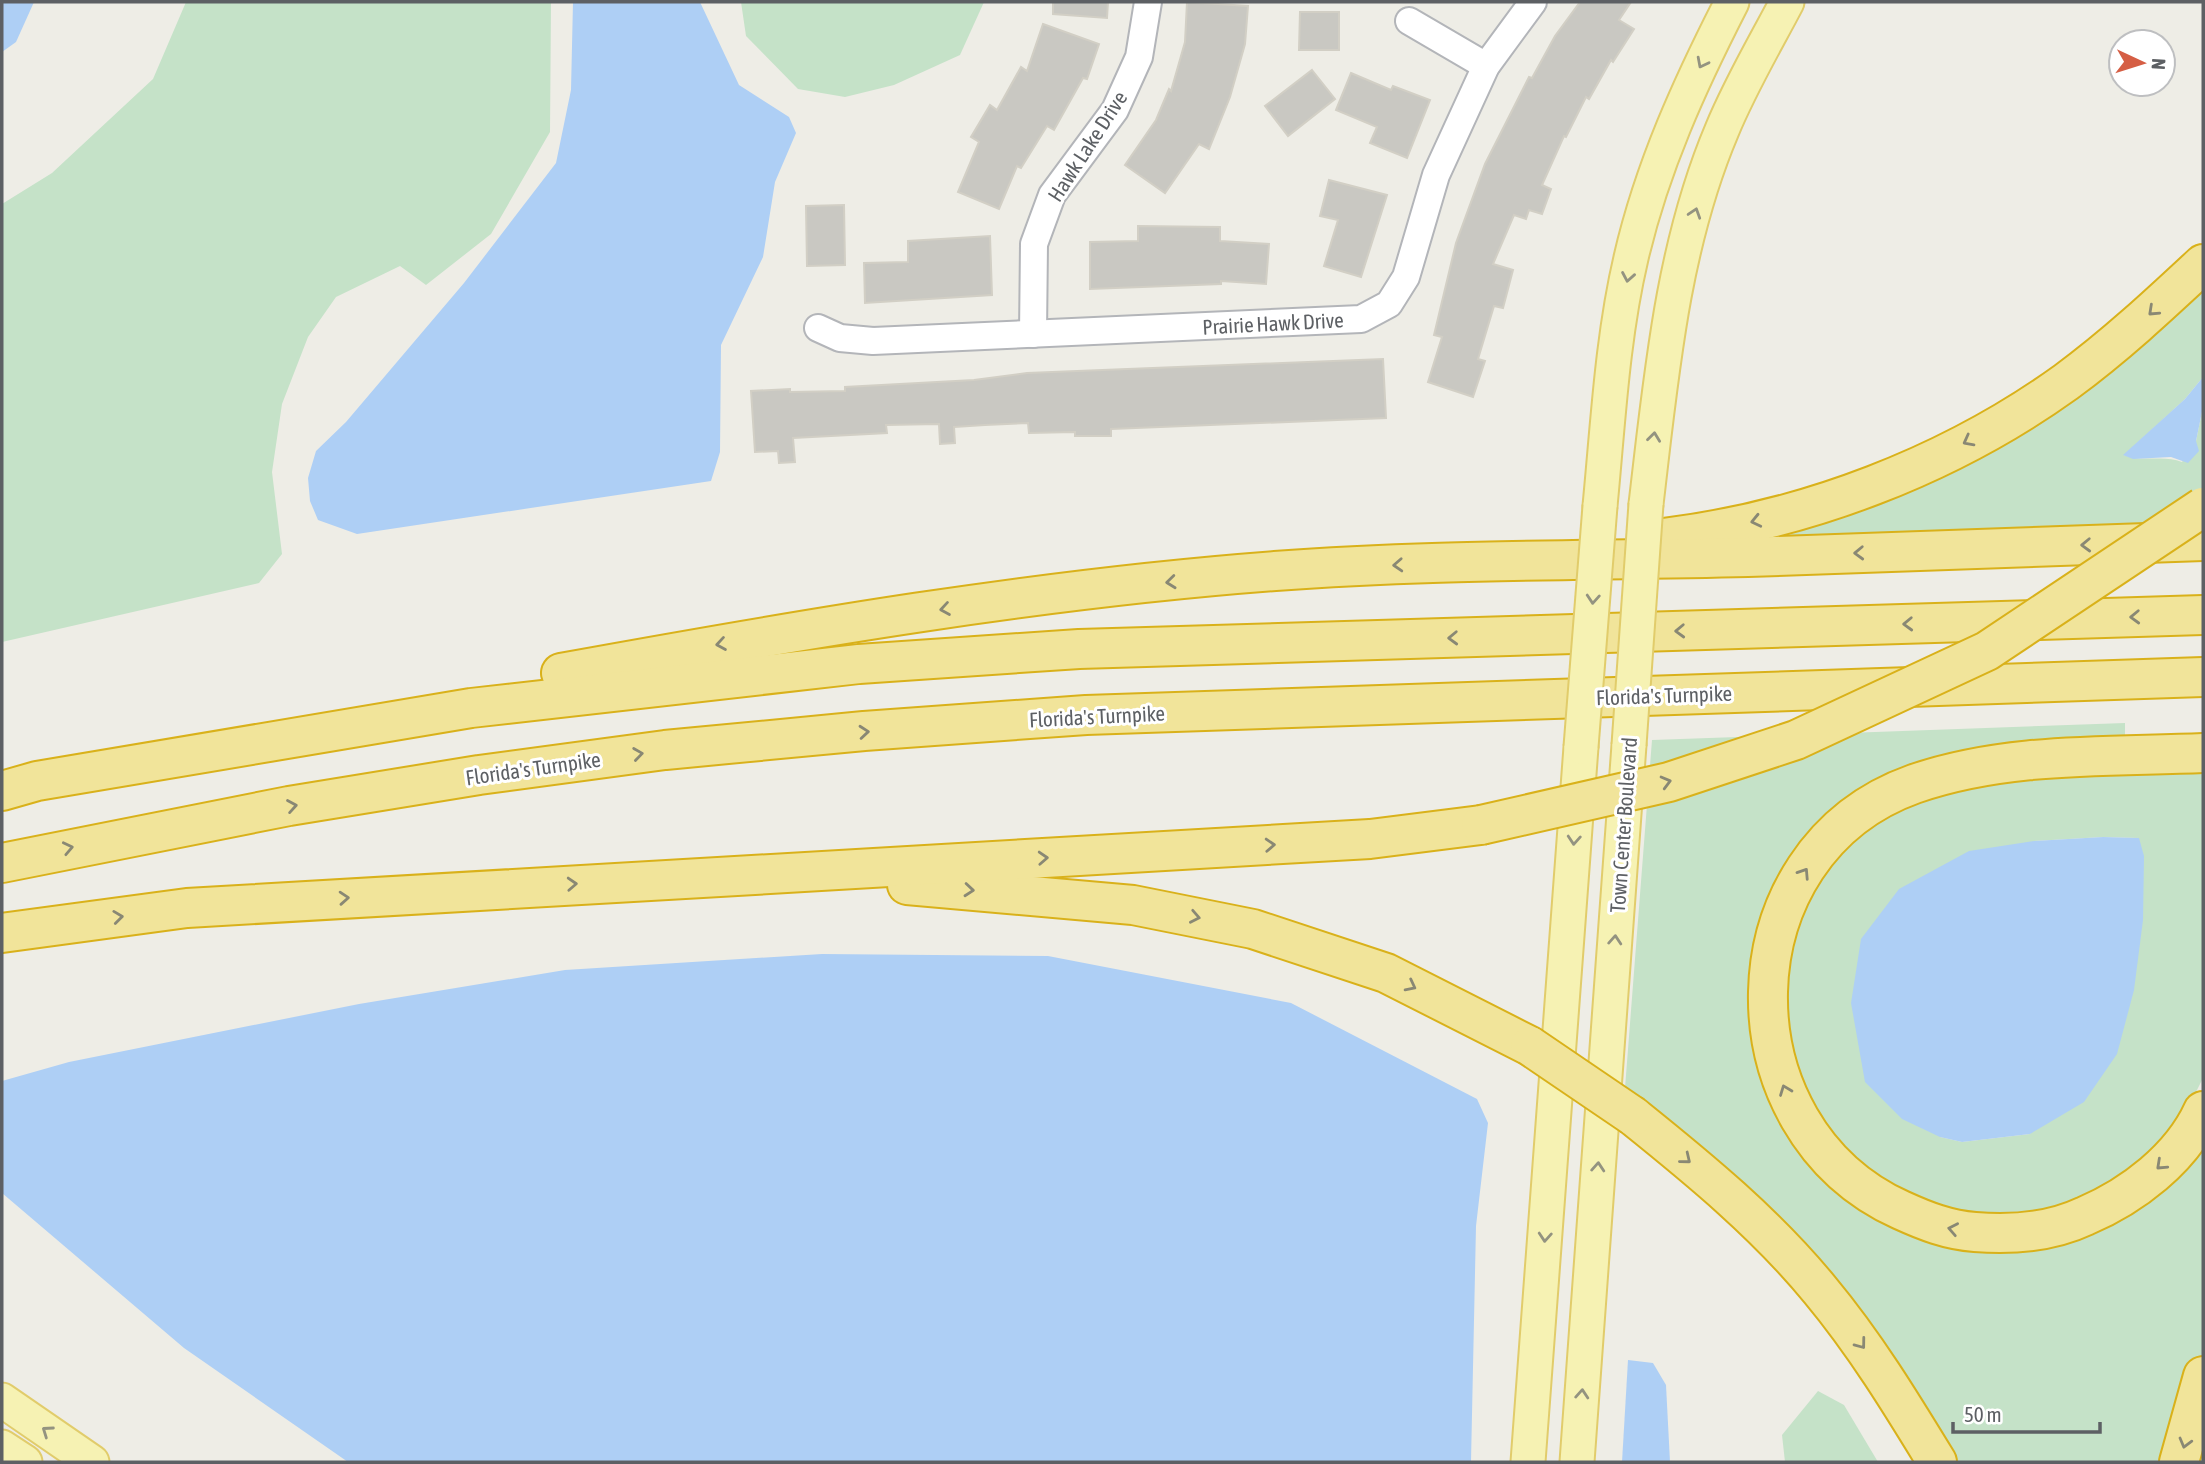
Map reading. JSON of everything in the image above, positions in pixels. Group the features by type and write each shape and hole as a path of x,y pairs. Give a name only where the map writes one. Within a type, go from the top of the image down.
{"highway":[{"path":"1466,562 1701,533 1835,499 1912,470 1988,430 2064,383 2137,327 2203,264"},
{"path":"2,933 187,908 1370,839 1481,825 1669,782 1796,740 1987,651 2203,507"},
{"path":"20,786 486,687 713,646 1037,595 1276,571 1466,562 2203,541"},
{"path":"20,786 471,708 859,664 1079,649 2203,615"},
{"name":"Florida's Turnpike","path":"2,863 262,811 479,775 665,750 864,732 1086,715 2203,677"},
{"path":"2203,753 2009,762 1969,768 1912,785 1874,804 1833,834 1804,872 1782,912 1769,956 1766,1006 1772,1053 1787,1098 1812,1140 1844,1174 1880,1200 1926,1222 1955,1230 2028,1232 2066,1225 2099,1210 2133,1191 2169,1158 2203,1111"},
{"path":"681,878 826,878 1146,907 1253,929 1386,973 1530,1046 1633,1116 1716,1184 1820,1290 1885,1378 1937,1462"},
{"path":"2179,1462 2203,1376"}],"main road":[{"path":"1528,1462 1581,747 1614,357 1631,259 1657,168 1687,90 1732,2"},
{"name":"Town Center Boulevard","path":"1577,1462 1646,504 1664,359 1684,245 1722,130 1787,2"},
{"path":"2,1400 92,1462"},
{"path":"2,1447 25,1462"}],"street":[{"name":"Hawk Lake Drive","path":"1033,334 1031,289 1034,244 1052,195 1115,110 1139,57 1148,2"},
{"name":"Prairie Hawk Drive","path":"818,328 840,338 873,341 1361,319 1389,304 1406,278 1436,175 1486,66 1533,2"},
{"path":"1409,20 1486,66"}],"green space":[{"path":"186,2 551,2 550,132 491,234 426,285 400,266 336,297 308,337 282,404 272,472 282,554 259,583 2,642 2,204 52,173 153,79"},
{"path":"741,2 984,2 960,55 894,85 845,97 798,89 746,36"},
{"path":"2203,283 2203,377 2185,399 2124,455 2182,462 2196,441 2203,407 2203,525 1817,541 1732,537 1823,512"},
{"path":"2125,723 2125,740 1885,782 1752,982 1752,1023 1761,1072 1771,1101 1792,1139 1983,1247 2203,1138 2203,1462 1954,1462 1625,1088 1652,740"},
{"path":"2203,762 2203,1078 2184,1116 2134,1172 2081,1203 2026,1216 1946,1212 1857,1168 1806,1104 1780,1006 1802,905 1851,838 1911,799 2079,767","holes":["2139,838 2030,1134 1962,1142 1940,1137 2034,841"]},
{"path":"1818,1391 1844,1405 1878,1462 1785,1462 1782,1435"}],"water":[{"path":"2,2 34,2 16,42 2,52"},
{"path":"573,2 700,2 739,85 789,117 796,133 775,182 763,257 721,345 720,452 711,481 357,534 318,520 310,501 308,478 316,451 346,422 464,283 556,163 571,90"},
{"path":"2203,377 2203,407 2196,441 2199,451 2188,463 2171,457 2133,459 2123,455 2185,399"},
{"path":"2139,838 2144,856 2143,920 2134,990 2117,1054 2084,1102 2030,1134 1962,1142 1940,1137 1902,1119 1865,1082 1851,1003 1861,939 1899,889 1969,851 2034,841"},
{"path":"822,954 1048,956 1291,1003 1477,1099 1488,1123 1476,1226 1471,1462 348,1462 184,1348 2,1193 2,1081 69,1062 359,1004 565,970"},
{"path":"1628,1360 1653,1363 1666,1385 1670,1462 1622,1462"}],"building":[{"path":"1053,2 1108,2 1107,18 1053,14"},
{"path":"1187,2 1248,6 1245,44 1230,97 1209,149 1199,144 1165,193 1125,165 1156,120 1169,89 1171,91 1185,42"},
{"path":"1580,2 1631,2 1619,20 1634,29 1613,62 1611,60 1589,99 1586,97 1566,137 1564,136 1542,185 1551,189 1542,214 1529,210 1526,219 1514,215 1493,264 1513,270 1503,308 1494,306 1478,359 1485,361 1473,397 1428,382 1442,337 1434,335 1456,243 1485,164 1529,77 1532,78 1555,36"},
{"path":"1300,12 1339,12 1339,50 1299,50"},
{"path":"1043,24 1099,44 1087,79 1083,78 1054,130 1047,126 1021,168 1017,166 999,209 958,192 979,142 971,137 990,105 997,110 1021,67 1027,71"},
{"path":"1312,70 1335,99 1288,136 1265,106"},
{"path":"1351,73 1391,90 1393,86 1430,100 1407,158 1370,143 1377,127 1336,110"},
{"path":"1329,180 1387,195 1361,277 1324,266 1338,220 1320,216"},
{"path":"844,205 845,265 807,266 806,206"},
{"path":"1138,226 1220,227 1220,241 1269,244 1266,284 1221,281 1221,284 1090,289 1090,242 1138,241"},
{"path":"990,236 992,295 865,303 864,263 908,262 908,241"},
{"path":"1383,359 1386,418 1111,429 1111,436 1075,436 1075,432 1029,433 1028,423 985,425 954,427 955,443 940,444 939,424 886,425 887,433 793,438 795,462 779,463 778,451 755,452 751,391 845,391 845,387 974,380 1027,373"}]}
